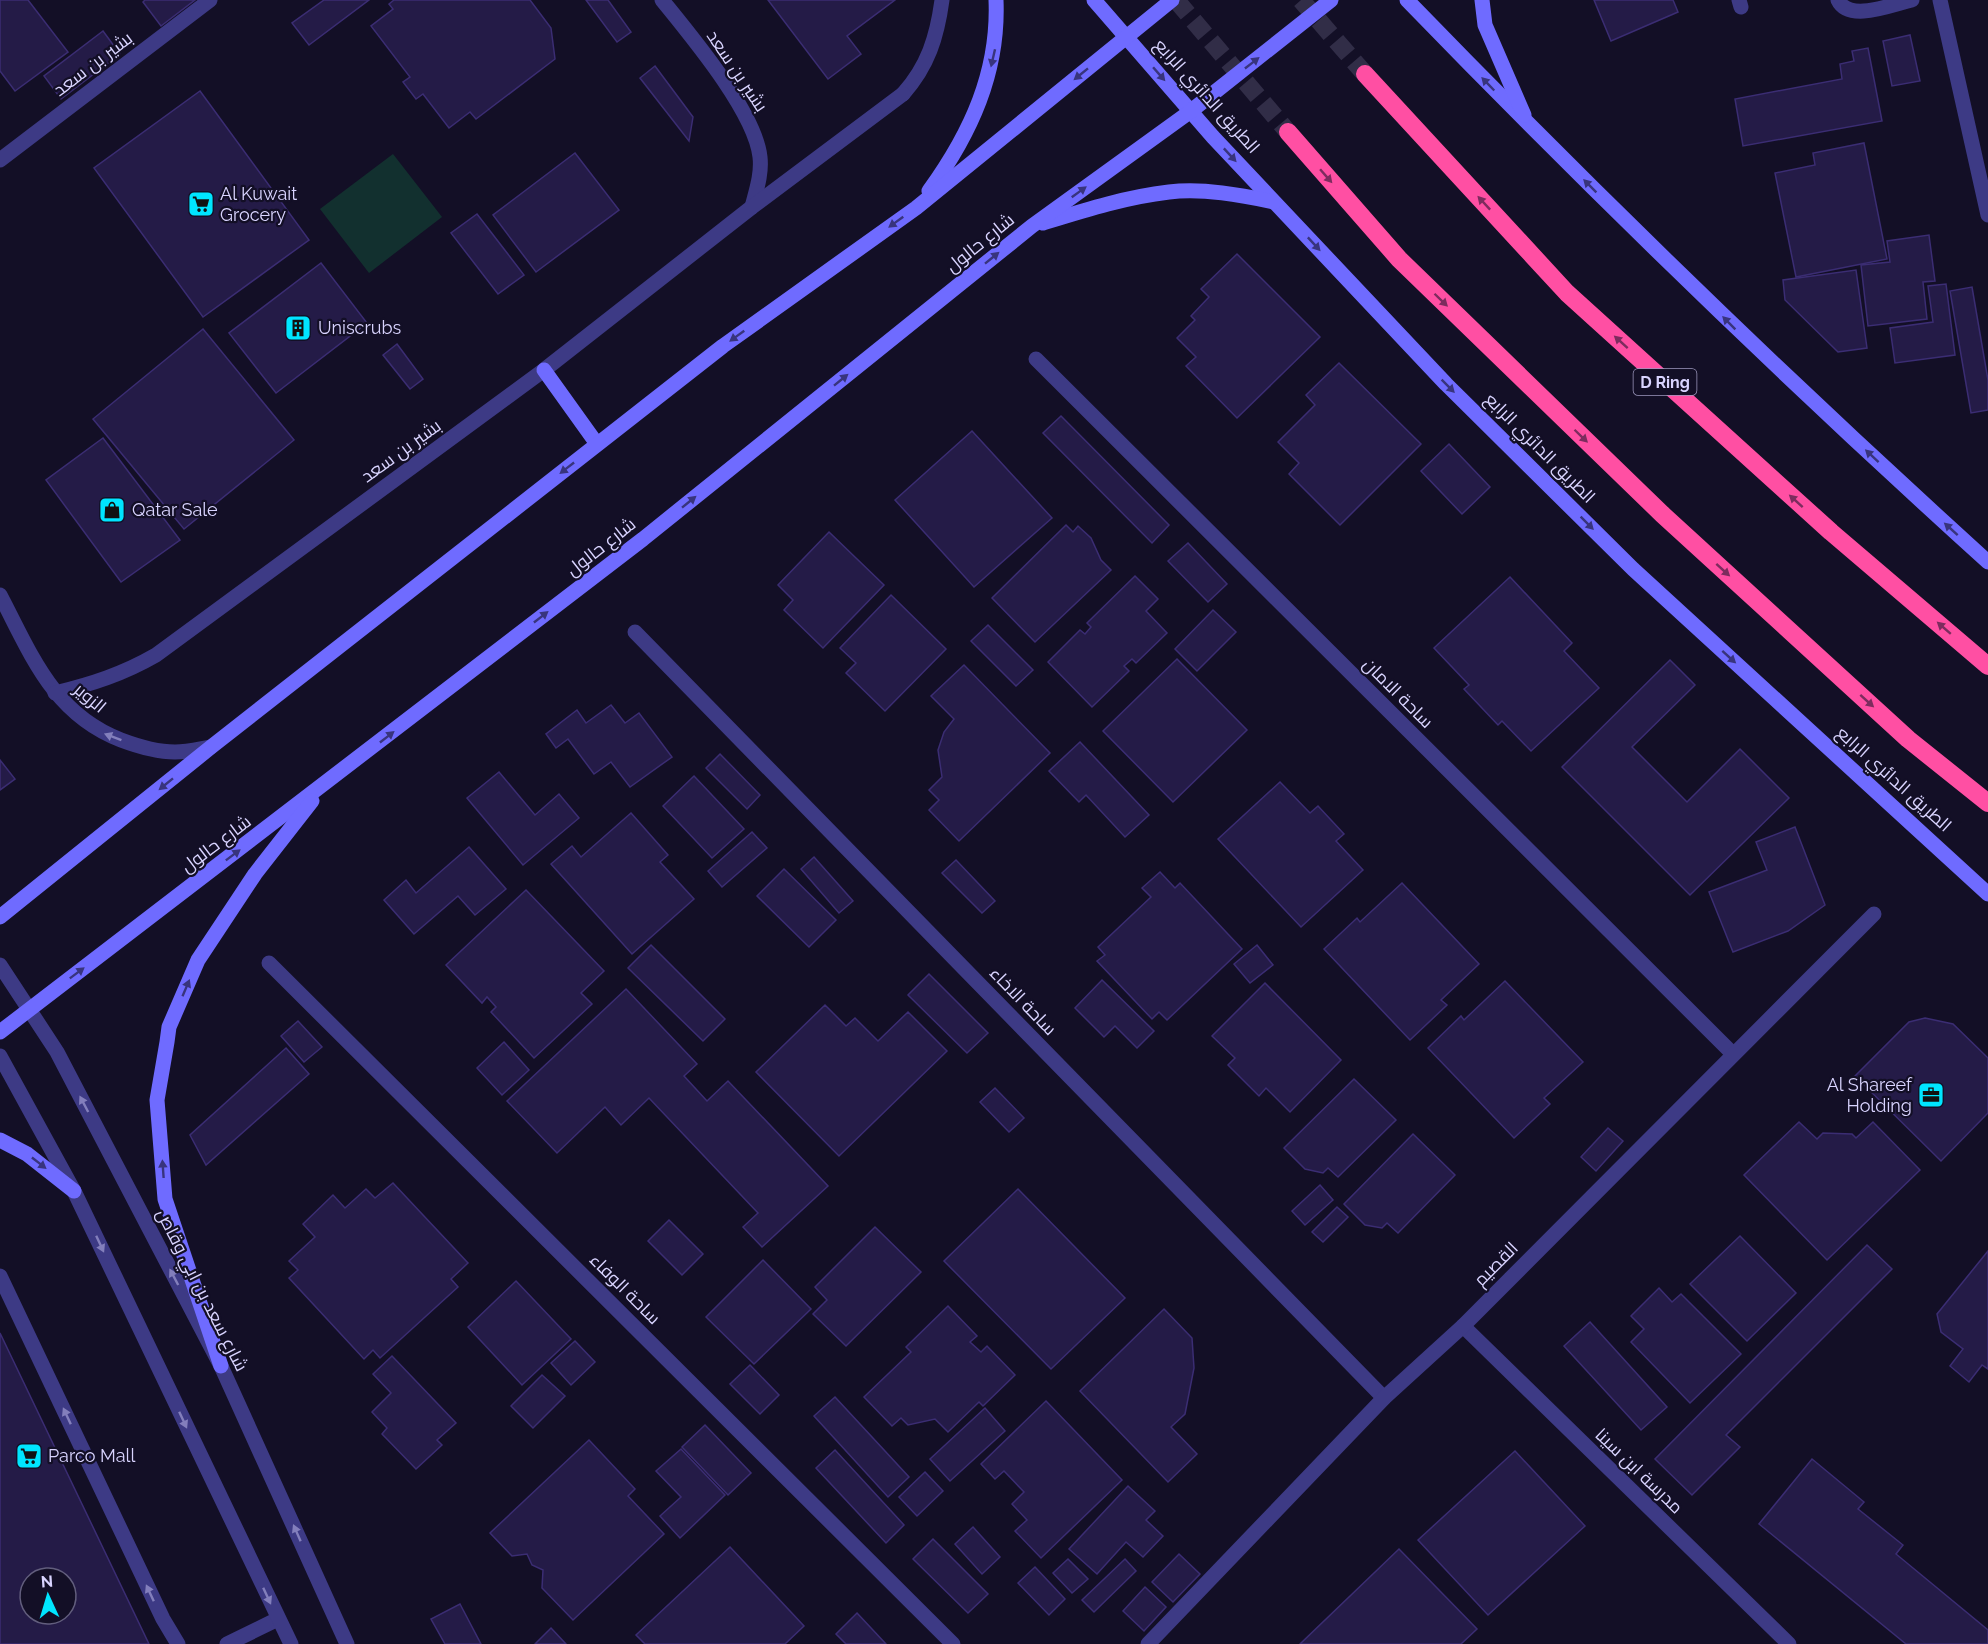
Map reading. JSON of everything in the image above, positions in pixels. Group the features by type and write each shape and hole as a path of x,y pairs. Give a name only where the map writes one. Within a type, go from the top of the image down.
{"highway":[{"name":"D Ring","path":"1365,74 1567,293 1831,532 1988,666"},
{"name":"الطريق الدائري الرابع","path":"1288,132 1399,259 1662,514 1908,739 1988,803"}],"main road":[{"path":"916,208 944,170 967,129 985,86 998,34 996,0"},
{"name":"الطريق الدائري الرابع","path":"1094,0 1274,202 1446,384 1633,569 1988,894"},
{"path":"0,917 211,747 723,346 916,208 1172,0"},
{"name":"شارع حالول","path":"0,1032 643,539 1032,226 1191,111 1331,0"},
{"path":"1407,0 1529,126 1754,347 1988,562"},
{"path":"1482,0 1485,25 1529,126"},
{"path":"1032,226 1123,199 1171,191 1240,195 1274,202"},
{"path":"544,370 597,444"},
{"path":"221,1366 165,1199 158,1100 169,1027 198,960 255,874 325,784"},
{"path":"0,1140 27,1154 74,1191"}],"street":[{"name":"بشير بن سعد","path":"0,159 210,0"},
{"name":"بشير بن سعد","path":"662,0 749,119 760,156 760,173 752,207"},
{"name":"بشير بن سعد","path":"54,693 103,681 127,672 156,655 544,370 752,207 903,94 915,80 931,51 938,31 942,0"},
{"path":"1838,0 1841,6 1851,11 1912,0"},
{"path":"1940,0 1988,215"},
{"name":"ساحة الامان","path":"1036,359 1732,1054"},
{"name":"الزوير","path":"0,595 54,693 76,715 103,733 137,746 174,752 211,747"},
{"name":"ساحة الاخاء","path":"635,632 1384,1398"},
{"name":"القصيم","path":"1148,1644 1384,1398 1462,1326 1874,914"},
{"name":"ساحة الوفاء","path":"269,963 953,1644"},
{"name":"شارع سعد بن ابي وقاص","path":"0,965 31,1009 57,1052 221,1366 347,1644"},
{"path":"0,1056 74,1191 291,1644"},
{"path":"0,1276 163,1619 178,1644"},
{"name":"مدرسة ابن سينا","path":"1462,1326 1781,1641"},
{"path":"227,1644 278,1619"}],"green space":[{"path":"393,154 442,217 369,273 320,209"}],"building":[{"path":"0,0 28,0 68,52 15,91 0,71"},
{"path":"145,0 195,0 161,26 143,2"},
{"path":"324,0 369,0 309,45 292,23"},
{"path":"394,0 530,0 551,28 555,59 476,119 470,112 449,128 423,94 416,99 403,82 410,77 371,26 393,9 389,4"},
{"path":"586,0 608,0 631,32 617,42"},
{"path":"768,0 895,0 847,36 861,54 828,79"},
{"path":"1594,0 1673,0 1678,12 1611,41"},
{"path":"103,31 120,54 61,99 44,76"},
{"path":"1910,35 1920,81 1892,86 1883,41"},
{"path":"1868,48 1882,121 1743,146 1735,99 1842,79 1840,64 1854,61 1852,51"},
{"path":"655,66 693,117 689,141 640,78"},
{"name":"Al Kuwait Grocery","path":"200,91 309,240 203,317 94,168"},
{"path":"1864,143 1887,259 1796,277 1775,173 1815,165 1813,153"},
{"path":"575,153 619,210 536,272 493,215"},
{"path":"477,214 524,275 498,294 451,233"},
{"path":"1929,235 1935,281 1923,282 1927,319 1868,326 1861,265 1890,262 1887,241"},
{"path":"1237,254 1320,337 1237,418 1186,366 1196,357 1177,338 1195,320 1191,316 1209,297 1201,289"},
{"name":"Uniscrubs","path":"321,263 367,323 276,393 229,333"},
{"path":"1856,270 1867,348 1838,352 1785,300 1783,280"},
{"path":"1946,284 1955,355 1895,363 1890,328 1933,322 1928,286"},
{"path":"1972,287 1988,380 1988,410 1971,413 1950,291"},
{"path":"203,329 294,440 184,529 93,419"},
{"path":"397,344 423,379 410,389 383,355"},
{"path":"1339,363 1421,444 1340,525 1289,474 1299,463 1278,442 1315,405 1306,395"},
{"path":"1061,416 1169,525 1152,543 1043,433"},
{"path":"972,431 1052,518 974,587 895,500"},
{"name":"Qatar Sale","path":"103,438 180,540 121,582 46,480"},
{"path":"1449,444 1490,487 1462,514 1421,471"},
{"path":"1066,525 1073,532 1078,526 1091,538 1101,560 1111,570 1035,642 992,598"},
{"path":"829,532 884,585 823,648 784,610 793,600 778,585"},
{"path":"1188,543 1227,584 1208,602 1168,561"},
{"path":"1135,576 1158,599 1146,611 1167,633 1136,663 1132,659 1124,666 1129,671 1092,707 1048,662 1080,630 1085,634 1091,627 1087,623"},
{"path":"1510,577 1572,643 1564,651 1599,688 1531,751 1502,721 1498,725 1464,689 1469,685 1434,648"},
{"path":"891,595 946,649 885,711 846,673 856,663 840,648"},
{"path":"1213,610 1236,632 1197,671 1175,649"},
{"path":"988,625 1033,670 1016,686 971,641"},
{"path":"1177,659 1247,730 1173,802 1103,731"},
{"path":"1670,660 1695,685 1632,747 1687,802 1740,749 1789,798 1690,895 1562,767"},
{"path":"964,665 1050,753 959,841 929,810 939,800 929,790 942,777 938,750 944,732 954,719 931,696"},
{"path":"611,705 625,723 639,713 672,757 630,787 611,762 594,774 568,739 556,748 546,734 577,710 586,723"},
{"path":"1080,742 1149,815 1125,837 1086,795 1079,802 1049,771"},
{"path":"720,754 760,795 747,809 706,768"},
{"path":"0,760 15,779 0,790"},
{"path":"499,772 535,815 559,794 579,818 523,865 467,798"},
{"path":"694,776 744,829 712,858 663,806"},
{"path":"1280,782 1310,813 1318,806 1344,834 1336,841 1363,870 1301,927 1218,839"},
{"path":"631,813 668,855 660,862 694,899 632,954 551,864 572,846 581,857"},
{"path":"1795,827 1825,905 1788,931 1733,952 1709,892 1767,870 1756,842"},
{"path":"752,832 767,848 722,887 708,871"},
{"path":"469,847 506,889 475,915 458,896 414,934 384,900 406,880 416,893"},
{"path":"814,857 853,901 839,913 801,869"},
{"path":"956,860 995,901 982,913 942,873"},
{"path":"784,869 836,920 809,947 757,896"},
{"path":"1160,872 1175,888 1180,883 1242,949 1167,1020 1159,1012 1152,1019 1097,961 1105,955 1098,947 1151,897 1142,888"},
{"path":"1402,883 1479,964 1441,1000 1447,1005 1410,1040 1324,949 1357,918 1360,922"},
{"path":"526,890 604,971 581,993 592,1004 534,1058 491,1012 496,1007 487,997 482,1003 446,965"},
{"path":"651,945 725,1019 703,1041 628,968"},
{"path":"1257,945 1273,965 1250,983 1234,964"},
{"path":"929,974 988,1033 967,1053 908,995"},
{"path":"1102,980 1154,1031 1137,1048 1115,1026 1104,1037 1075,1008"},
{"path":"1505,981 1583,1062 1544,1098 1550,1104 1514,1138 1428,1048 1461,1016 1464,1020"},
{"path":"1265,983 1341,1060 1290,1112 1266,1088 1259,1096 1228,1065 1235,1058 1212,1036"},
{"path":"626,989 697,1064 684,1076 707,1101 728,1081 828,1186 762,1247 743,1227 758,1213 649,1098 621,1125 605,1107 557,1153 507,1101"},
{"path":"825,1005 846,1026 855,1018 878,1041 908,1012 947,1051 839,1156 756,1072"},
{"name":"Al Shareef Holding","path":"1925,1018 1953,1024 1988,1058 1988,1113 1941,1161 1855,1076 1909,1022"},
{"path":"298,1021 322,1047 304,1062 281,1036"},
{"path":"504,1042 529,1070 502,1095 477,1068"},
{"path":"286,1048 309,1074 206,1165 190,1135"},
{"path":"1354,1079 1396,1120 1338,1177 1328,1168 1323,1173 1305,1169 1284,1148"},
{"path":"995,1088 1024,1118 1009,1132 980,1102"},
{"path":"1799,1122 1817,1139 1823,1133 1852,1134 1856,1138 1873,1122 1920,1170 1827,1260 1744,1175"},
{"path":"1608,1128 1623,1141 1596,1171 1581,1157"},
{"path":"1413,1134 1455,1175 1398,1233 1387,1223 1382,1228 1365,1225 1344,1204"},
{"path":"393,1183 468,1263 451,1279 458,1287 380,1358 373,1350 364,1359 289,1278 298,1270 289,1261 315,1237 303,1224 333,1195 345,1208 366,1189 375,1198"},
{"path":"1320,1185 1333,1200 1305,1225 1292,1211"},
{"path":"1018,1189 1125,1298 1051,1369 944,1261"},
{"path":"1337,1207 1348,1217 1323,1242 1312,1232"},
{"path":"669,1220 703,1254 682,1275 648,1241"},
{"path":"875,1227 921,1272 846,1346 813,1314 827,1300 815,1287"},
{"path":"1740,1236 1796,1293 1747,1341 1690,1284"},
{"path":"1867,1245 1892,1269 1726,1435 1740,1447 1692,1495 1655,1459"},
{"path":"1988,1251 1988,1369 1982,1365 1969,1382 1950,1366 1963,1349 1941,1332 1937,1314"},
{"path":"763,1260 811,1309 754,1364 706,1317"},
{"path":"516,1281 571,1339 522,1385 468,1327"},
{"path":"1659,1288 1672,1302 1681,1294 1741,1354 1690,1403 1631,1342 1644,1329 1631,1316"},
{"path":"948,1306 977,1336 970,1342 981,1352 987,1346 1015,1375 983,1406 979,1402 948,1432 935,1419 908,1425 901,1418 892,1426 864,1397 911,1352 906,1347"},
{"path":"1164,1309 1192,1338 1194,1368 1185,1414 1171,1427 1197,1454 1168,1482 1080,1391"},
{"path":"1590,1322 1667,1407 1641,1430 1564,1346"},
{"name":"Parco Mall","path":"0,1333 149,1644 0,1644"},
{"path":"575,1341 595,1362 571,1385 551,1363"},
{"path":"392,1356 456,1423 437,1440 442,1445 416,1469 382,1434 387,1428 372,1412 391,1393 373,1374"},
{"path":"750,1365 779,1395 760,1414 730,1384"},
{"path":"542,1375 565,1396 533,1428 511,1406"},
{"path":"835,1397 909,1477 888,1497 814,1416"},
{"path":"1046,1401 1122,1480 1041,1558 1015,1531 1027,1520 1012,1504 1024,1492 1004,1471 995,1479 981,1464"},
{"path":"985,1408 1005,1431 950,1481 930,1459"},
{"path":"705,1425 751,1473 728,1495 682,1447"},
{"path":"589,1440 635,1489 628,1496 664,1534 573,1620 542,1588 543,1570 532,1565 527,1554 512,1556 490,1533"},
{"path":"681,1449 725,1495 680,1538 660,1516 681,1497 656,1471"},
{"path":"835,1450 904,1525 886,1543 816,1468"},
{"path":"1515,1451 1585,1526 1488,1615 1418,1540"},
{"path":"1812,1459 1864,1502 1858,1509 1903,1545 1896,1554 1988,1630 1988,1644 1906,1644 1759,1524"},
{"path":"925,1472 943,1491 917,1516 899,1497"},
{"path":"1128,1486 1155,1511 1146,1520 1163,1536 1143,1557 1126,1542 1097,1574 1069,1549"},
{"path":"973,1527 1000,1557 982,1574 955,1544"},
{"path":"933,1539 988,1594 968,1613 913,1559"},
{"path":"730,1547 804,1626 785,1644 645,1644 636,1635"},
{"path":"1399,1549 1477,1629 1461,1644 1300,1644"},
{"path":"1179,1554 1200,1574 1173,1602 1152,1582"},
{"path":"1068,1559 1088,1579 1072,1593 1053,1573"},
{"path":"1125,1559 1136,1571 1094,1612 1082,1600"},
{"path":"1035,1567 1065,1599 1049,1615 1018,1583"},
{"path":"1145,1587 1166,1607 1144,1631 1123,1611"},
{"path":"460,1604 481,1644 445,1644 431,1619"},
{"path":"857,1613 886,1644 846,1644 836,1634"},
{"path":"551,1628 566,1644 535,1644"}],"tunnel":[{"path":"1176,0 1288,132"},
{"path":"1301,0 1365,74"}],"place":[{"name":"Al Kuwait Grocery","path":"201,204"},
{"name":"Uniscrubs","path":"298,328"},
{"name":"Qatar Sale","path":"112,510"},
{"name":"Al Shareef Holding","path":"1931,1095"},
{"name":"Parco Mall","path":"29,1456"}]}
